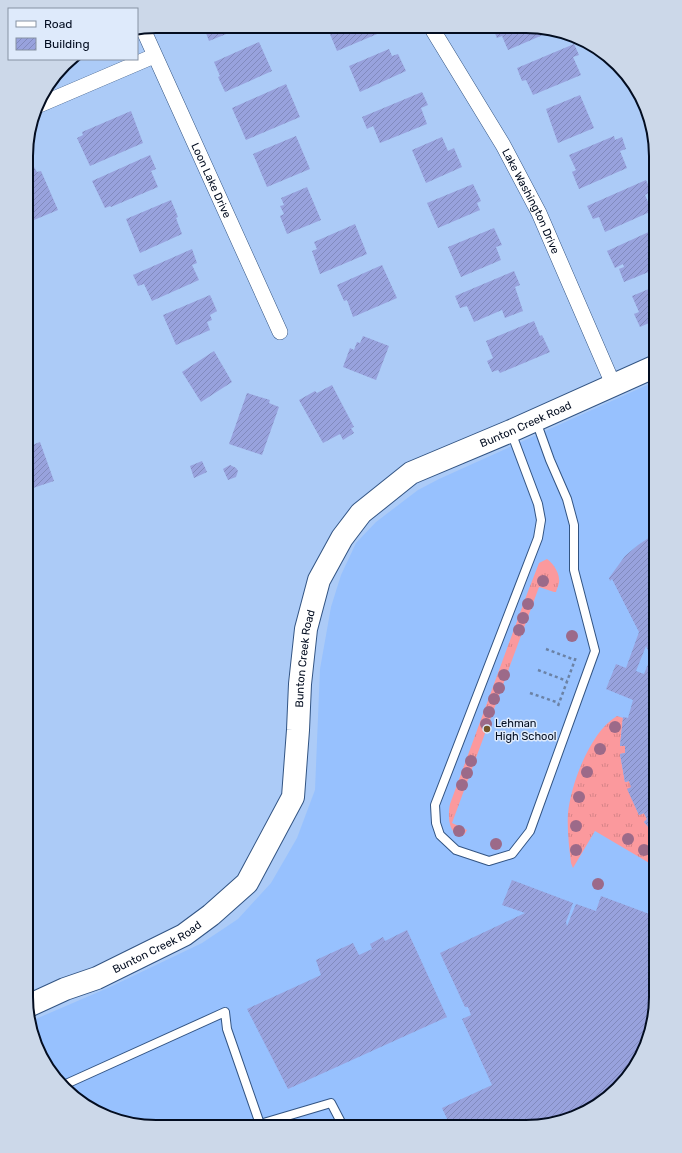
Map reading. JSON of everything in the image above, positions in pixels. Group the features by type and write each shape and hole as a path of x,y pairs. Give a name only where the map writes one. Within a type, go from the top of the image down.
{"street":[{"name":"Loon Lake Drive","path":"145,33 280,332"},
{"name":"Lake Washington Drive","path":"435,33 502,146 539,212 613,384"},
{"path":"46,102 154,56"},
{"name":"Bunton Creek Road","path":"33,1004 65,989 97,978 184,935 211,915 248,883 293,797 300,684 306,629 319,580 342,538 361,513 410,473 511,432 613,384 649,369"}],"lane":[{"path":"511,432 538,504 541,520 538,538 436,805 436,823 440,835 456,850 489,861 512,854 530,831 595,651 574,570 574,525 567,499 550,460 536,420"},
{"path":"68,1083 225,1012 227,1029 259,1120"},
{"path":"274,1120 331,1103 340,1120"}],"path":[{"path":"530,693 558,704 567,681 575,658 546,649"},
{"path":"538,670 567,681"}],"shaded area":[{"name":"Lehman High School","path":"649,384 649,1005 647,1021 636,1051 618,1078 594,1099 573,1111 542,1119 156,1120 124,1116 109,1111 81,1095 58,1072 42,1044 35,1019 110,987 202,943 238,919 271,883 297,838 315,790 320,669 331,607 341,575 356,543 376,522 418,490 439,479"}],"green space":[{"path":"547,559 557,570 559,576 558,586 556,592 539,587 452,823 467,830 464,835 457,835 450,825 450,804 539,563"},
{"path":"617,716 623,718 620,746 625,746 625,753 620,754 625,782 629,781 632,788 628,790 639,815 644,813 647,819 644,822 649,828 649,863 595,831 573,868 571,863 568,832 568,813 573,788 590,746 607,724"}],"building":[{"path":"206,33 229,33 209,41"},
{"path":"330,33 380,33 337,51"},
{"path":"495,33 544,34 508,50 502,36 497,38"},
{"path":"259,42 272,71 225,92 218,77 220,76 214,62"},
{"path":"574,44 579,55 573,57 581,75 533,95 526,80 522,81 517,68"},
{"path":"389,49 392,56 398,54 406,71 360,92 349,66"},
{"path":"286,84 300,117 246,140 232,108"},
{"path":"422,92 428,105 421,108 427,124 380,143 373,126 367,129 362,117"},
{"path":"580,95 594,128 558,143 546,109"},
{"path":"131,111 143,143 90,166 77,138 83,135 82,132"},
{"path":"296,136 310,169 267,187 253,154"},
{"path":"614,136 615,140 622,137 626,149 620,151 627,168 579,189 572,172 576,170 569,155"},
{"path":"442,137 448,151 454,148 462,167 426,183 412,150"},
{"path":"150,155 156,169 151,171 158,187 111,207 105,208 92,181"},
{"path":"34,167 37,172 41,171 58,210 34,220"},
{"path":"646,180 649,187 649,193 645,195 649,204 649,212 605,232 599,217 593,219 587,206"},
{"path":"473,184 481,201 477,203 480,210 438,228 427,203"},
{"path":"307,187 321,220 287,234 280,216 284,214 280,206 284,205 281,198"},
{"path":"171,200 178,217 176,218 182,234 140,253 126,219"},
{"path":"355,224 367,254 320,274 312,251 317,249 314,242"},
{"path":"494,228 502,245 496,247 501,260 461,277 448,247"},
{"path":"649,232 649,272 624,282 619,269 624,267 623,264 615,268 607,251"},
{"path":"192,249 197,263 192,265 199,280 152,301 144,284 138,286 133,275"},
{"path":"382,265 397,298 353,317 347,300 344,301 337,285"},
{"path":"514,271 520,285 515,287 523,311 505,318 502,310 474,322 467,306 460,308 455,296"},
{"path":"649,289 649,323 640,327 634,314 639,312 632,296"},
{"path":"210,295 217,311 210,315 212,320 207,322 210,330 176,345 163,315"},
{"path":"534,321 540,336 542,335 550,352 500,373 498,370 492,372 487,361 493,358 486,341"},
{"path":"363,336 389,346 376,380 343,367 350,348 354,350 357,342 360,343"},
{"path":"214,351 232,382 201,402 182,372"},
{"path":"332,385 354,427 351,428 354,433 343,440 340,434 323,443 299,400 315,391 317,393"},
{"path":"247,393 270,400 269,403 279,407 262,455 229,444"},
{"path":"40,442 54,481 33,488 33,445"},
{"path":"202,461 207,472 194,478 190,466"},
{"path":"230,465 238,471 236,477 228,480 223,469"},
{"path":"649,538 649,653 646,646 636,671 644,674 649,662 649,828 644,822 647,819 644,813 639,815 627,789 631,787 629,781 625,782 620,754 625,753 625,746 620,746 623,717 628,718 633,700 606,689 616,664 626,668 639,632 612,579 610,581 609,578 625,556"},
{"path":"512,880 573,903 566,922 567,926 576,904 596,911 601,896 649,914 649,1005 647,1021 636,1051 618,1078 594,1099 573,1111 542,1119 448,1120 442,1108 492,1085 462,1019 471,1015 468,1007 465,1007 440,953 525,913 502,905"},
{"path":"407,930 447,1017 288,1089 247,1009 321,975 316,960 353,943 359,955 372,949 370,944 383,937 385,941"}],"place":[{"name":"Lehman High School","path":"487,729"}]}
